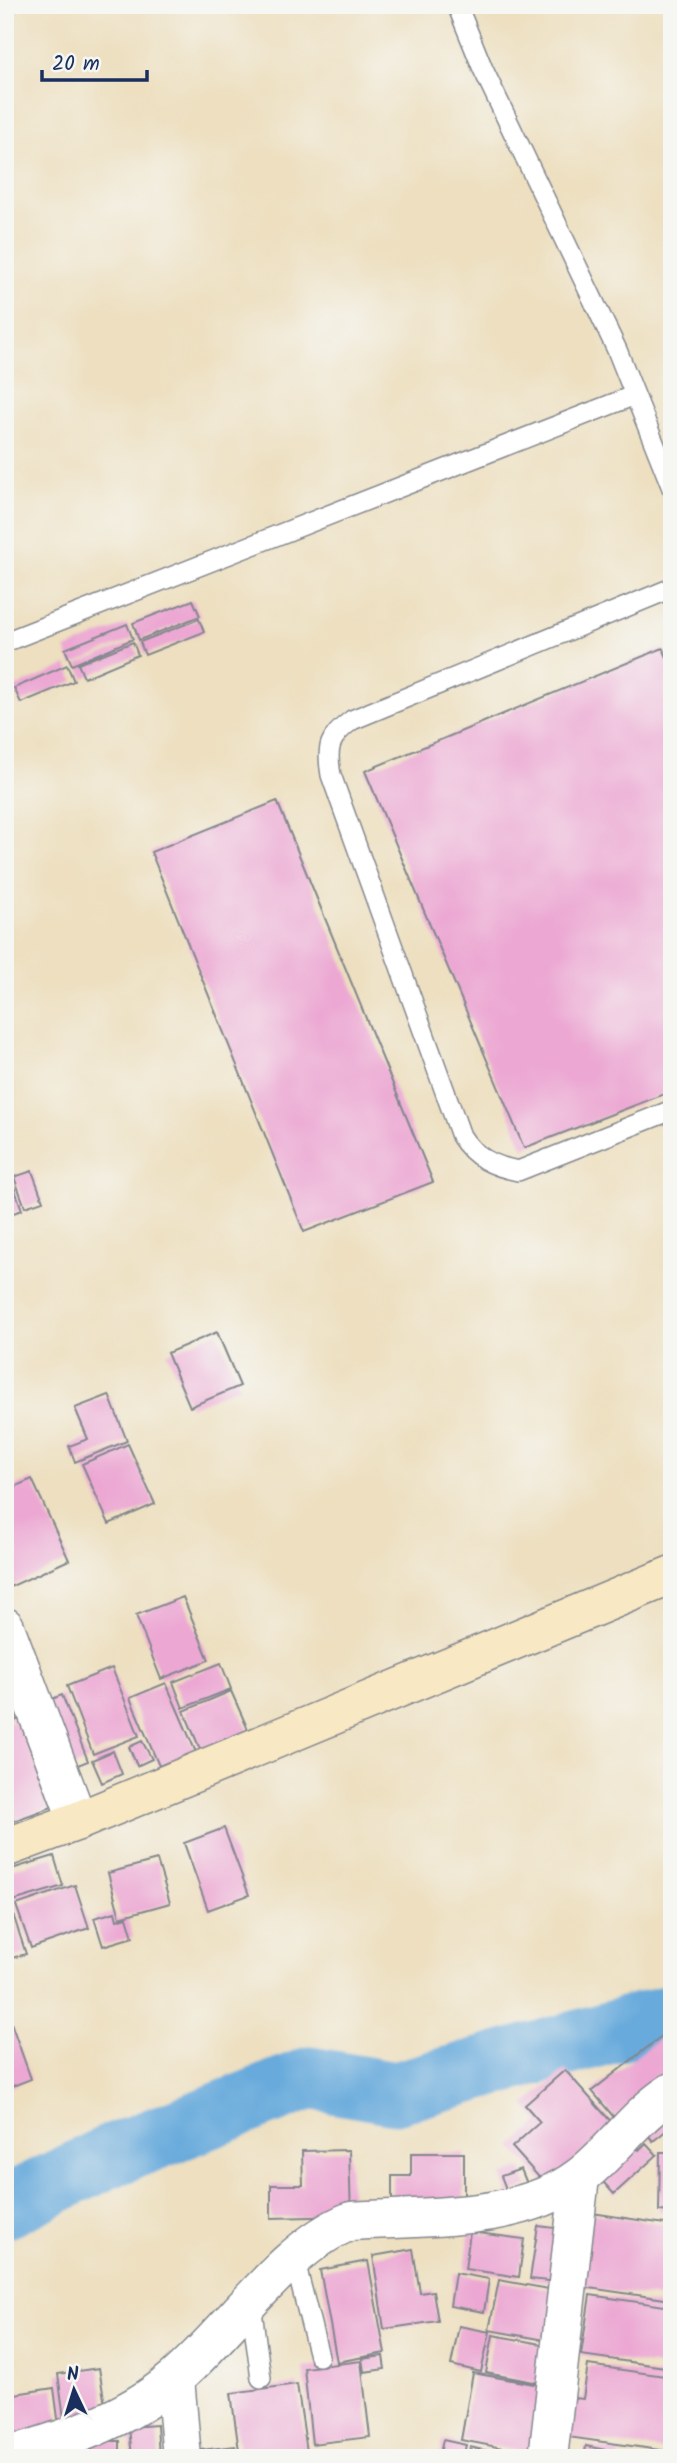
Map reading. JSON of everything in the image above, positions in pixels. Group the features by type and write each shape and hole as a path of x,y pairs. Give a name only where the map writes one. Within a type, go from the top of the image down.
{"street":[{"path":"5,1847 78,1821 672,1575"},
{"path":"5,1627 17,1692 78,1821"},
{"path":"5,2458 73,2448 131,2411 175,2379 294,2258 316,2240 351,2221 512,2209 544,2199 580,2177 652,2105 672,2092"},
{"path":"548,2458 580,2177"},
{"path":"175,2379 182,2458"}],"lane":[{"path":"457,5 483,69 617,350 672,488"},
{"path":"5,642 635,395"},
{"path":"672,587 352,720 334,733 328,756 331,775 461,1136 469,1149 499,1167 518,1171 672,1110"},
{"path":"294,2258 319,2356"},
{"path":"251,2304 261,2378"}],"building":[{"path":"193,600 200,616 139,640 133,623"},
{"path":"199,619 204,632 145,655 140,642"},
{"path":"127,624 133,639 72,665 65,649"},
{"path":"133,642 138,655 84,678 78,664"},
{"path":"663,648 672,669 672,1091 524,1148 365,771"},
{"path":"67,665 74,681 21,703 14,688"},
{"path":"277,801 433,1182 304,1232 151,852"},
{"path":"32,1171 43,1201 25,1207 14,1177"},
{"path":"9,1173 22,1210 5,1216 5,1175"},
{"path":"217,1332 240,1386 190,1407 167,1353"},
{"path":"109,1395 127,1441 75,1462 69,1446 88,1439 75,1408"},
{"path":"128,1444 155,1504 109,1524 82,1464"},
{"path":"32,1479 69,1560 10,1587 5,1575 5,1491"},
{"path":"183,1597 209,1660 161,1679 136,1615"},
{"path":"221,1663 231,1689 183,1708 173,1682"},
{"path":"112,1668 139,1736 93,1754 67,1686"},
{"path":"166,1683 201,1764 174,1776 168,1762 159,1766 130,1698"},
{"path":"231,1691 250,1734 202,1754 184,1711"},
{"path":"62,1695 88,1761 63,1771 37,1705"},
{"path":"13,1699 20,1716 5,1721 5,1701"},
{"path":"19,1719 52,1807 5,1824 5,1724"},
{"path":"142,1741 152,1759 137,1766 129,1747"},
{"path":"113,1751 122,1774 102,1783 92,1760"},
{"path":"224,1828 249,1895 208,1910 184,1843"},
{"path":"54,1856 63,1886 10,1902 5,1871"},
{"path":"157,1860 170,1903 120,1917 108,1873"},
{"path":"75,1885 89,1928 31,1948 16,1905"},
{"path":"12,1911 26,1954 5,1960 5,1914"},
{"path":"115,1912 117,1920 127,1917 133,1937 103,1946 94,1918"},
{"path":"10,2020 31,2079 5,2089 5,2021"},
{"path":"672,2028 672,2087 622,2127 592,2091"},
{"path":"565,2070 614,2125 546,2185 512,2147 540,2122 525,2105"},
{"path":"672,2099 672,2126 653,2141 640,2126"},
{"path":"632,2142 639,2150 646,2143 657,2155 614,2194 596,2174"},
{"path":"349,2150 351,2216 271,2218 271,2185 303,2185 302,2151"},
{"path":"660,2152 672,2152 672,2212 659,2211"},
{"path":"411,2153 464,2153 464,2203 392,2203 392,2176 411,2176"},
{"path":"521,2169 528,2186 508,2194 501,2176"},
{"path":"592,2213 672,2225 672,2300 582,2287"},
{"path":"538,2226 564,2229 556,2282 530,2279"},
{"path":"470,2232 524,2239 519,2277 465,2269"},
{"path":"413,2249 420,2293 433,2291 438,2321 384,2329 373,2256"},
{"path":"368,2261 385,2353 337,2362 320,2270"},
{"path":"455,2273 489,2279 484,2312 450,2306"},
{"path":"499,2280 560,2291 551,2341 489,2330"},
{"path":"590,2295 672,2307 672,2368 581,2355"},
{"path":"459,2326 490,2332 481,2372 451,2365"},
{"path":"493,2335 546,2345 539,2383 486,2373"},
{"path":"383,2356 385,2369 364,2372 362,2359"},
{"path":"361,2361 370,2437 312,2444 304,2368"},
{"path":"588,2365 672,2377 672,2416 667,2451 568,2437 574,2398 583,2399"},
{"path":"99,2368 106,2411 64,2418 58,2374"},
{"path":"473,2373 545,2386 533,2454 461,2440"},
{"path":"297,2384 308,2458 240,2458 231,2393"},
{"path":"54,2388 60,2434 14,2441 8,2395"},
{"path":"157,2425 159,2458 132,2458 129,2427"},
{"path":"443,2440 466,2445 463,2458 439,2458"},
{"path":"92,2441 120,2441 120,2458 92,2458"},
{"path":"235,2446 236,2458 202,2458 202,2450"},
{"path":"586,2446 620,2453 619,2458 584,2458"},
{"path":"470,2447 513,2457 513,2458 468,2458"}],"waterway":[{"path":"5,2207 106,2158 310,2078 395,2093 672,2015"}]}
